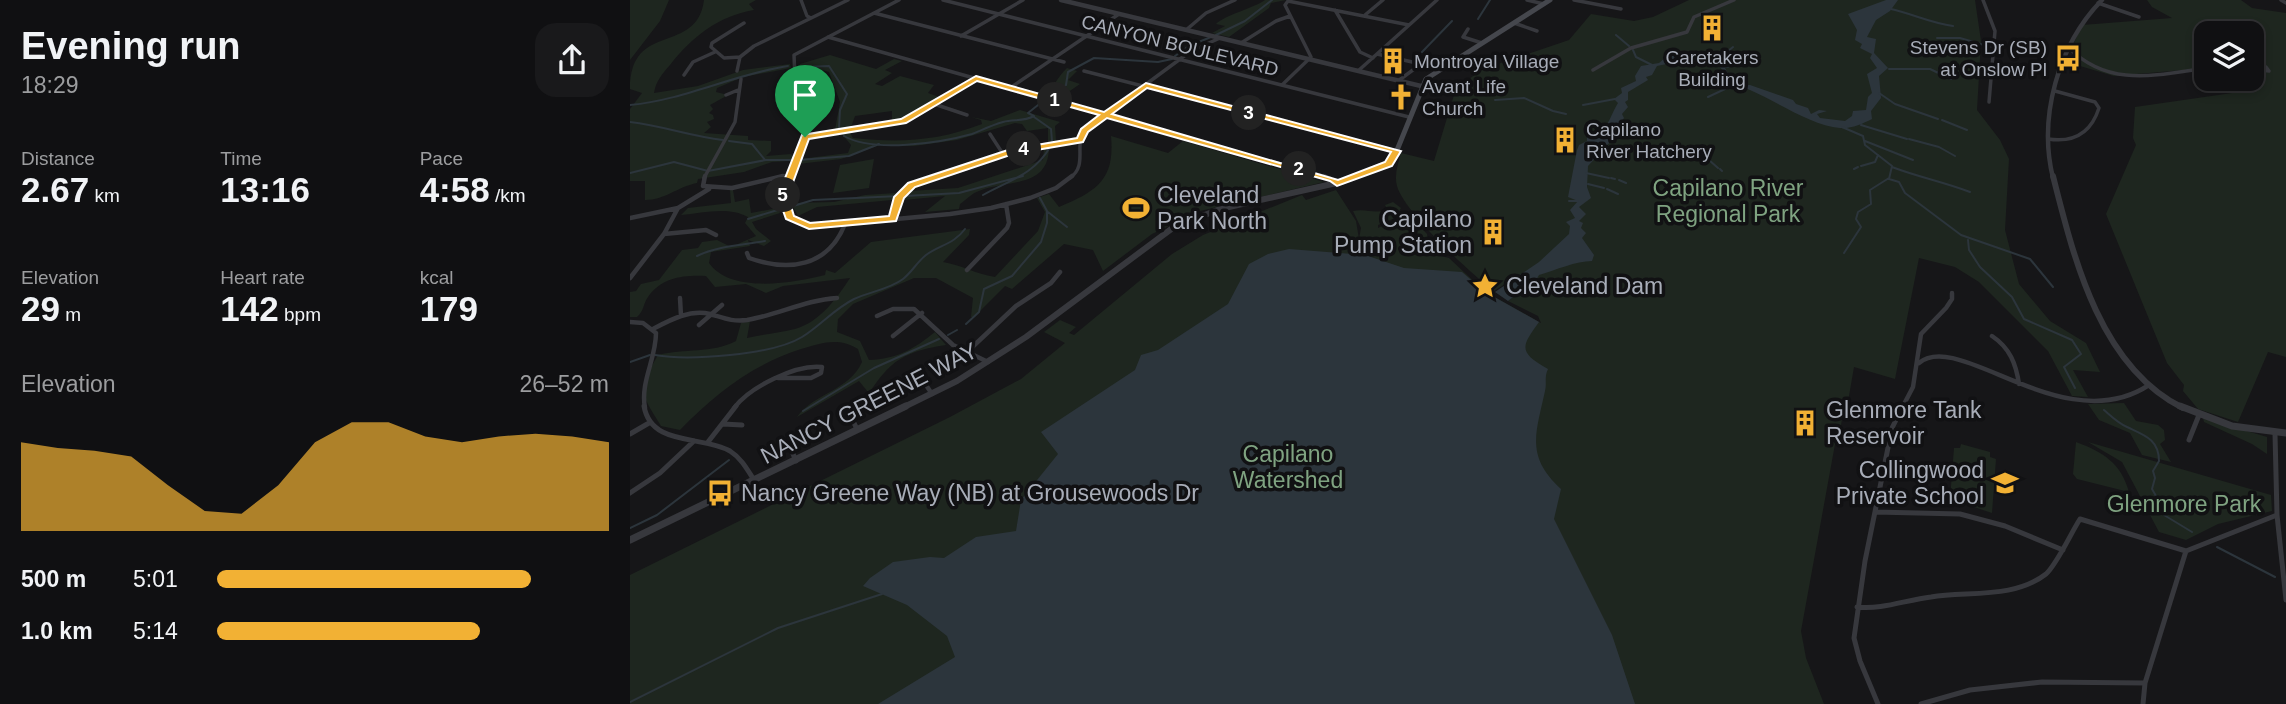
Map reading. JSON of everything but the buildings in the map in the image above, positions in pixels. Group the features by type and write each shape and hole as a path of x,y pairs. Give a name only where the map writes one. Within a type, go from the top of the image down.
{"main road":[{"path":"1339,183 1388,164 1397,151 1426,79 1550,0"}],"street":[{"path":"801,0 807,16 811,18"},
{"path":"744,23 712,43 711,47 715,52 724,58 740,57 761,42 848,0"},
{"path":"899,0 800,50 794,57 796,89 805,117 805,137 783,196 787,214 793,220 809,226 968,212 1006,204 1056,188 1073,177 1081,163 1080,140 1084,131 1181,59 1220,38"},
{"name":"CANYON BOULEVARD","path":"943,0 1409,117"},
{"path":"961,36 1023,0"},
{"path":"1061,0 1421,86"},
{"path":"1186,30 1206,13 1235,0"},
{"path":"1365,15 1383,0"},
{"path":"1358,71 1437,0"},
{"path":"1527,0 1544,4"},
{"path":"1574,0 1620,9"},
{"path":"1593,70 1631,48 1678,37 1687,32 1694,17 1734,0"},
{"path":"1983,0 1996,31 1989,102"},
{"path":"2281,0 2286,3"},
{"path":"1281,85 1309,60 1311,54 1285,5 1288,1 1409,25"},
{"path":"2139,17 2100,2 2080,26 2069,48 2055,92 2047,139 2051,169 2070,242 2090,291 2111,332 2133,367 2150,385 2199,415 2252,431 2286,433"},
{"path":"1334,9 1360,52 1405,58 1421,64 1398,81"},
{"path":"873,13 1064,62"},
{"path":"1010,88 1119,14"},
{"path":"1241,43 1276,21 1290,16"},
{"path":"1514,23 1537,31"},
{"path":"1468,29 1463,37 1482,43"},
{"path":"827,37 1333,179 1339,183"},
{"path":"2069,48 2082,62 2118,74 2141,76 2194,70"},
{"path":"684,75 693,62 715,52"},
{"path":"737,71 740,57"},
{"path":"2264,70 2269,71 2266,67"},
{"path":"1084,71 1397,151"},
{"path":"805,137 899,123 976,78"},
{"path":"709,189 702,182 735,122 741,79"},
{"path":"726,95 738,90"},
{"path":"2047,139 2065,141 2081,137 2094,125 2099,108 2095,102 2055,92"},
{"path":"934,104 967,115"},
{"path":"990,134 1003,154"},
{"path":"893,219 899,197 908,187 1003,154 1080,140"},
{"path":"630,218 678,208 709,189 723,190 789,175"},
{"name":"NANCY GREENE WAY","path":"630,540 933,394 988,362 1174,228 1220,209 1339,183"},
{"path":"967,270 1007,229 1006,204"},
{"path":"630,278 664,234 678,208"},
{"path":"747,253 752,260 772,263 797,264 813,260 831,250 845,224"},
{"path":"664,234 706,230 716,235"},
{"path":"967,352 1016,306 1051,283 1060,272"},
{"path":"1878,704 1856,646 1854,631 1857,607 1892,429 1911,392 1919,364 1922,334 1946,308 1952,299 1952,293"},
{"path":"653,329 681,316 711,314 735,321 794,308 820,297 837,298"},
{"path":"680,298 681,316"},
{"path":"699,325 722,305"},
{"path":"877,316 900,307 922,313 946,340 988,362"},
{"path":"893,336 922,313"},
{"path":"630,322 653,329 657,340 641,371"},
{"path":"1992,336 2004,343 2016,364 2019,385"},
{"path":"1919,364 1926,358 1958,358 2019,385 2061,397 2108,401 2136,395 2150,385"},
{"path":"708,442 744,397 778,378 812,366 822,367 821,373 814,377 778,378"},
{"path":"924,374 924,382 933,394"},
{"path":"638,405 649,423 666,434 708,442 736,453 747,466 754,481"},
{"path":"854,413 853,421 858,431"},
{"path":"2189,440 2199,415"},
{"path":"630,434 649,423"},
{"path":"723,424 742,425"},
{"path":"2274,433 2277,515 2286,600"},
{"path":"630,493 660,473 695,440"},
{"path":"791,449 796,461"},
{"path":"1875,512 1882,514 1943,511 1959,514 2063,550"},
{"path":"1857,607 1873,609 1923,598 1993,593 2022,586 2047,573 2063,550 2075,524 2083,519 2186,551 2277,515"},
{"path":"2143,704 2145,682 2186,551"},
{"path":"1921,704 1970,690 2042,682 2145,682"}],"green space":[{"path":"630,0 669,0 660,21 630,60"},
{"path":"704,0 756,0 749,4 754,10 717,23 687,45 662,75 654,93 698,86 743,70 790,64 791,68 743,77 717,88 716,92 728,95 710,105 713,109 709,113 714,119 707,122 711,127 704,133 748,136 748,140 771,141 771,151 766,156 791,154 794,157 790,161 772,162 744,172 698,179 697,183 659,198 645,200 645,181 630,181 630,109 642,93 630,89 633,68 641,54 652,45 689,28 699,17"},
{"path":"1265,0 1286,0 1271,3 1269,8 1229,37 1212,33 1225,26 1216,24 1220,21"},
{"name":"Capilano Watershed","path":"1689,0 1975,0 1981,41 1977,110 2000,140 2009,159 2005,230 2019,284 2050,321 2086,343 2100,372 2073,370 2088,397 2072,396 2048,351 1979,282 1955,267 1919,258 1895,379 1854,367 1845,419 1842,419 1838,444 1835,444 1801,631 1806,658 1824,704 630,704 630,575 950,417 1021,379 1065,343 1044,332 1060,320 1076,327 1069,333 1074,335 1172,254 1203,235 1302,195 1306,200 1336,190 1356,221 1359,239 1361,228 1353,211 1383,211 1387,209 1385,205 1393,202 1401,208 1395,218 1378,225 1378,228 1397,219 1413,219 1427,234 1430,253 1449,258 1484,291 1541,323 1538,316 1508,301 1531,283 1519,275 1494,291 1455,257 1412,211 1396,182 1401,153 1434,161 1454,95 1451,92 1483,69 1569,40 1591,14 1634,21 1653,17"},
{"path":"2147,0 2241,0 2252,8 2286,13 2286,357 2268,352 2238,422 2198,409 2183,391 2184,385 2167,363 2106,214 2136,145 2133,138 2135,107 2246,91 2264,91 2264,21 2194,21 2194,69 2114,76 2080,66 2073,45 2082,25 2172,18 2152,7"},
{"path":"830,55 876,69 894,59 902,61 885,70 892,73 875,84 882,86 900,76 934,85 928,93 939,97 899,120 892,122 892,111 855,116 851,127 835,130 840,102 829,72 811,67 800,69 800,64"},
{"path":"1067,68 1077,71 1068,80 1080,84 1058,99 1043,95 1050,89"},
{"path":"1020,110 1060,122 1055,126 1056,141 1048,142 1048,128 1027,131 1022,124 1015,123 957,140 914,146 880,145 841,159 798,164 800,159 848,153 851,145 842,134 850,133 853,138 887,140 934,137 982,124 981,120 971,117 991,121"},
{"path":"1111,136 1168,153 1183,141 1324,182 1200,211 1152,234 1103,271 1093,250 1064,244 1012,289 1005,286 974,317 971,317 973,298 936,278 914,278 853,304 838,319 837,332 860,341 869,360 888,358 905,352 935,332 946,345 914,352 893,364 859,408 856,408 868,392 859,381 797,417 812,402 849,379 862,362 858,349 844,343 830,342 766,363 721,392 680,430 661,426 645,398 644,391 647,376 658,355 727,345 736,341 741,323 750,321 747,338 804,326 827,308 850,278 783,286 766,293 746,284 715,287 706,276 682,277 660,285 648,297 639,315 630,317 630,292 636,291 641,284 659,280 682,250 698,248 702,242 717,240 731,247 756,236 745,223 748,217 715,211 681,215 688,208 731,203 730,190 733,190 735,202 749,199 751,213 778,208 780,213 752,222 756,229 771,241 764,246 748,240 750,246 711,252 709,263 719,273 747,283 796,281 825,275 826,270 835,273 871,242 970,229 969,235 943,262 995,277 1038,231 1045,212 1037,198 1049,194 1059,207 1084,195 1101,182 1110,163"},
{"path":"1049,148 1047,161 1042,170 1034,176 976,192 960,204 959,209 925,212 945,196 904,200 909,191 958,188 1043,160 1044,149"},
{"path":"874,159 869,188 833,193 840,165"},
{"path":"896,193 892,200 817,207 798,216 791,203 834,202 865,195"},
{"path":"2124,403 2136,421 2158,425 2164,430 2165,440 2160,444 2171,462 2142,455 2130,433 2099,420 2088,404"},
{"path":"2203,418 2267,437 2267,454 2252,444 2204,422"},
{"path":"2076,442 2110,460 2121,473 2129,492 2077,479 2073,474"},
{"name":"Glenmore Park","path":"2088,442 2271,495 2272,511 2218,524 2186,540 2159,532 2122,462"},
{"path":"1961,444 1990,452 1990,457 1996,459 1992,513 1950,499 1954,448 1960,448"}],"shaded area":[{"path":"1886,0 1898,0 1890,11 1876,20 1867,37 1876,39 1874,53 1888,68 1879,76 1881,98 1871,111 1872,119 1844,128 1818,123 1750,90 1724,87 1715,80 1726,75 1715,60 1681,61 1657,66 1652,75 1646,77 1648,80 1628,92 1628,100 1625,102 1628,107 1622,114 1624,118 1616,128 1612,140 1588,166 1587,187 1591,198 1579,207 1586,214 1579,221 1583,223 1581,228 1586,233 1582,238 1594,255 1592,261 1539,275 1508,301 1495,292 1539,262 1569,234 1570,226 1566,222 1575,218 1570,210 1578,201 1568,197 1579,145 1608,123 1618,103 1614,99 1622,93 1621,88 1636,81 1635,76 1641,66 1659,63 1673,55 1683,57 1712,53 1729,58 1726,63 1732,67 1725,68 1729,75 1738,76 1728,80 1733,85 1750,85 1793,100 1796,104 1808,108 1811,114 1819,110 1827,111 1817,114 1820,118 1845,121 1852,116 1853,111 1866,110 1868,97 1872,93 1867,74 1877,68 1870,58 1872,54 1860,48 1862,44 1855,40 1857,30 1848,14"},
{"path":"1289,249 1365,255 1404,268 1462,272 1484,291 1482,293 1486,296 1489,294 1539,322 1526,343 1526,348 1531,358 1548,369 1536,443 1542,466 1561,489 1554,519 1612,635 1635,704 878,704 955,657 947,636 907,605 863,586 870,578 893,562 944,558 976,537 1016,531 1021,500 1058,454 1041,432 1135,370 1141,355 1158,350 1228,304 1249,264 1268,254"}],"waterway":[{"path":"1216,35 1245,21 1272,0"},
{"path":"1478,19 1490,0"},
{"path":"1891,9 1953,26"},
{"path":"1422,52 1452,21"},
{"path":"1616,35 1629,46"},
{"path":"1175,56 1189,46 1211,37"},
{"path":"1937,38 1960,38 1991,47"},
{"path":"1723,55 1733,47"},
{"path":"1633,50 1636,57 1652,65"},
{"path":"1053,94 1066,85 1068,72 1094,58 1158,62 1172,59"},
{"path":"630,105 670,98 788,66"},
{"path":"802,67 829,66 847,94 840,110 839,128"},
{"path":"1889,69 1930,69 1951,79"},
{"path":"1708,97 1725,89"},
{"path":"1879,93 1895,104 1938,119"},
{"path":"1495,100 1524,98 1566,114"},
{"path":"1583,105 1615,99"},
{"path":"878,144 907,145 972,134 1003,122 1030,118 1034,116 1028,113 1043,101"},
{"path":"1034,117 1051,129 1052,141"},
{"path":"1942,120 1967,130"},
{"path":"630,122 723,140"},
{"path":"1861,125 1907,139"},
{"path":"1842,127 1863,136 1865,145 1878,155"},
{"path":"844,136 878,144"},
{"path":"1909,139 1939,147 1955,156"},
{"path":"729,141 752,144 765,160"},
{"path":"1865,141 1913,160"},
{"path":"799,160 849,156 878,144"},
{"path":"1016,178 1037,164 1050,147"},
{"path":"1712,153 1709,160 1718,168"},
{"path":"1861,166 1875,162 1878,155"},
{"path":"1878,155 1892,166 1889,179 1899,182 1905,193 1961,235 2030,259 2053,287"},
{"path":"630,173 674,162 708,171 766,160 791,160"},
{"path":"1854,169 1858,167"},
{"path":"1892,167 1970,192"},
{"path":"1586,173 1609,178"},
{"path":"1016,178 1023,176"},
{"path":"905,196 959,193 1016,178"},
{"path":"983,195 1016,178"},
{"path":"1611,178 1615,179"},
{"path":"1844,253 1861,227 1856,219 1858,212 1871,204 1870,190 1889,178"},
{"path":"1619,180 1626,183"},
{"path":"1588,184 1604,188"},
{"path":"1607,189 1618,194"},
{"path":"790,207 813,200 899,196"},
{"path":"966,324 979,312 984,289 1012,276 1041,242 1047,223 1047,211 1040,198"},
{"path":"1569,201 1578,201"},
{"path":"748,219 781,209"},
{"path":"1048,212 1067,227"},
{"path":"655,355 708,357 751,352 789,343 809,333 854,299 898,282 926,255 952,241 965,229"},
{"path":"1968,240 1969,250 1980,267 2012,297 2024,319 2072,340 2081,354 2064,367 2075,388"},
{"path":"697,256 721,248 765,241"},
{"path":"948,335 957,330"},
{"path":"803,411 874,368 939,339"},
{"path":"630,362 650,355"},
{"path":"2104,410 2121,424 2153,443 2159,461 2153,471 2155,478 2152,489 2156,496"},
{"path":"630,528 657,515 729,460"},
{"path":"2159,499 2164,515 2192,532"},
{"path":"2217,547 2275,577"},
{"path":"630,702 778,628 882,594"}],"place":[{"name":"Caretakers Building","path":"1712,28"},
{"name":"Stevens Dr (SB) at Onslow Pl","path":"2068,58"},
{"name":"Montroyal Village","path":"1393,61"},
{"name":"Avant Life Church","path":"1401,97"},
{"name":"Capilano River Hatchery","path":"1565,140"},
{"name":"Cleveland Park North","path":"1136,208"},
{"name":"Capilano Pump Station","path":"1493,232"},
{"name":"Cleveland Dam","path":"1485,286"},
{"name":"Glenmore Tank Reservoir","path":"1805,423"},
{"name":"Collingwood Private School","path":"2005,483"},
{"name":"Nancy Greene Way (NB) at Grousewoods Dr","path":"720,493"}],"route":[{"path":"805,137 783,196 789,217 809,226 893,219 899,197 911,185 1012,152 1080,140 1080,135 1088,127 1106,115 1146,85 1397,151 1388,164 1337,184 1333,179 1158,130 1106,115 976,78 903,121 805,137"}],"park label":[{"name":"Capilano River Regional Park","path":"1728,201"}]}
